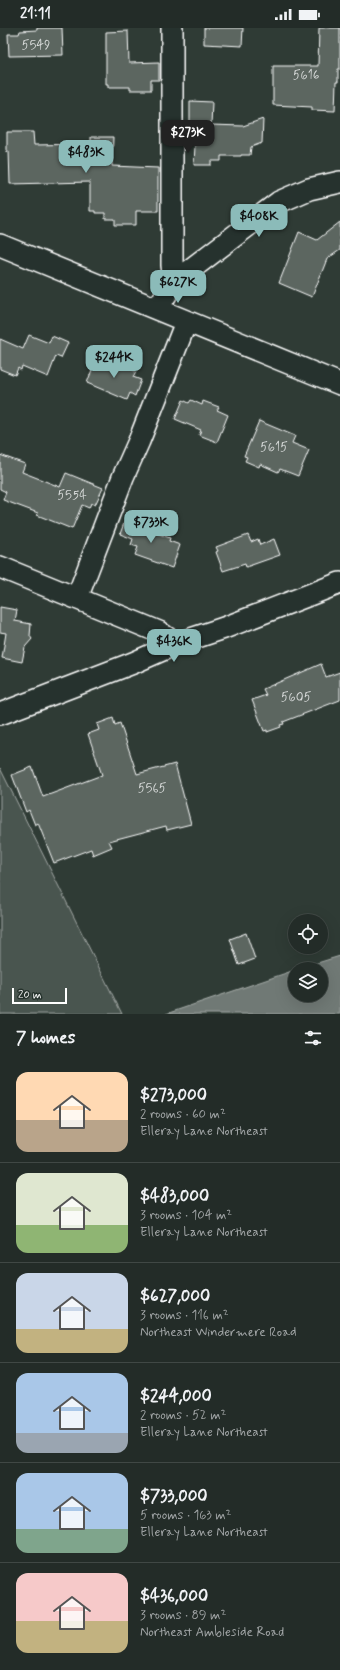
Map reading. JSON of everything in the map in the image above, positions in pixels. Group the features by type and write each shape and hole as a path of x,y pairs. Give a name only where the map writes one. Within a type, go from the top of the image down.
{"street":[{"path":"172,28 172,265 174,282"},
{"path":"157,309 174,282 279,202 309,189 340,182"},
{"path":"0,245 340,384"},
{"path":"77,598 123,477 139,441 186,322"},
{"path":"0,566 159,632 176,644"},
{"path":"0,714 133,663 176,644 224,628 340,583"}],"shaded area":[{"path":"0,768 122,1014 0,1014"},
{"path":"340,956 340,1014 166,1014 288,972 288,1002 328,1002 328,962 321,962"}],"building":[{"path":"37,28 62,28 63,55 9,56 8,34 19,34 20,31 37,30"},
{"path":"204,28 243,28 242,46 204,44"},
{"path":"319,28 340,28 340,69 338,69 338,82 336,82 335,111 312,110 312,107 273,105 273,66 318,66"},
{"path":"128,31 129,63 159,62 159,80 151,80 151,90 130,90 130,87 108,87 108,84 106,84 106,32"},
{"path":"190,101 212,102 211,125 243,126 263,119 262,143 251,147 250,155 221,156 221,161 211,161 211,165 194,165 196,126 190,126"},
{"path":"7,132 33,132 34,145 91,144 91,137 113,137 112,166 158,168 158,211 136,211 136,225 115,225 115,219 105,219 105,213 95,213 95,211 90,211 90,182 10,184"},
{"path":"340,222 340,250 327,259 312,297 279,283 299,232 317,240"},
{"path":"29,335 49,343 52,336 68,343 61,358 56,356 48,377 22,366 21,370 18,368 15,375 0,369 0,339 23,349"},
{"path":"96,359 108,364 109,361 136,371 133,377 141,380 135,396 130,393 127,400 87,383"},
{"path":"183,400 189,403 191,400 202,405 203,401 219,407 217,410 228,415 217,442 199,435 201,430 175,419"},
{"path":"259,421 295,436 292,443 309,450 298,476 280,469 278,472 260,464 259,467 245,461 247,457 244,456"},
{"path":"0,455 25,464 22,472 60,487 66,473 103,488 95,505 91,503 89,508 82,505 72,529 37,515 38,513 3,500 6,492 0,489"},
{"path":"126,518 147,526 145,529 170,538 169,541 180,545 172,568 135,555 138,547 131,545 133,539 120,534"},
{"path":"248,535 251,542 258,539 260,545 274,539 280,555 246,567 245,564 223,571 216,552 218,551 216,547"},
{"path":"0,607 17,610 15,621 31,624 30,636 32,639 25,647 22,662 2,658 6,633 0,632"},
{"path":"321,664 326,677 340,672 340,700 283,722 284,724 280,725 281,727 267,732 267,730 264,731 252,700 266,695 263,689"},
{"path":"113,718 115,725 120,723 137,774 175,764 191,824 167,830 166,826 109,841 112,847 93,855 91,849 54,863 38,823 35,825 29,810 26,812 12,775 32,767 43,797 102,775 88,734 99,730 97,724"},
{"path":"246,933 255,959 239,965 230,939"}]}
